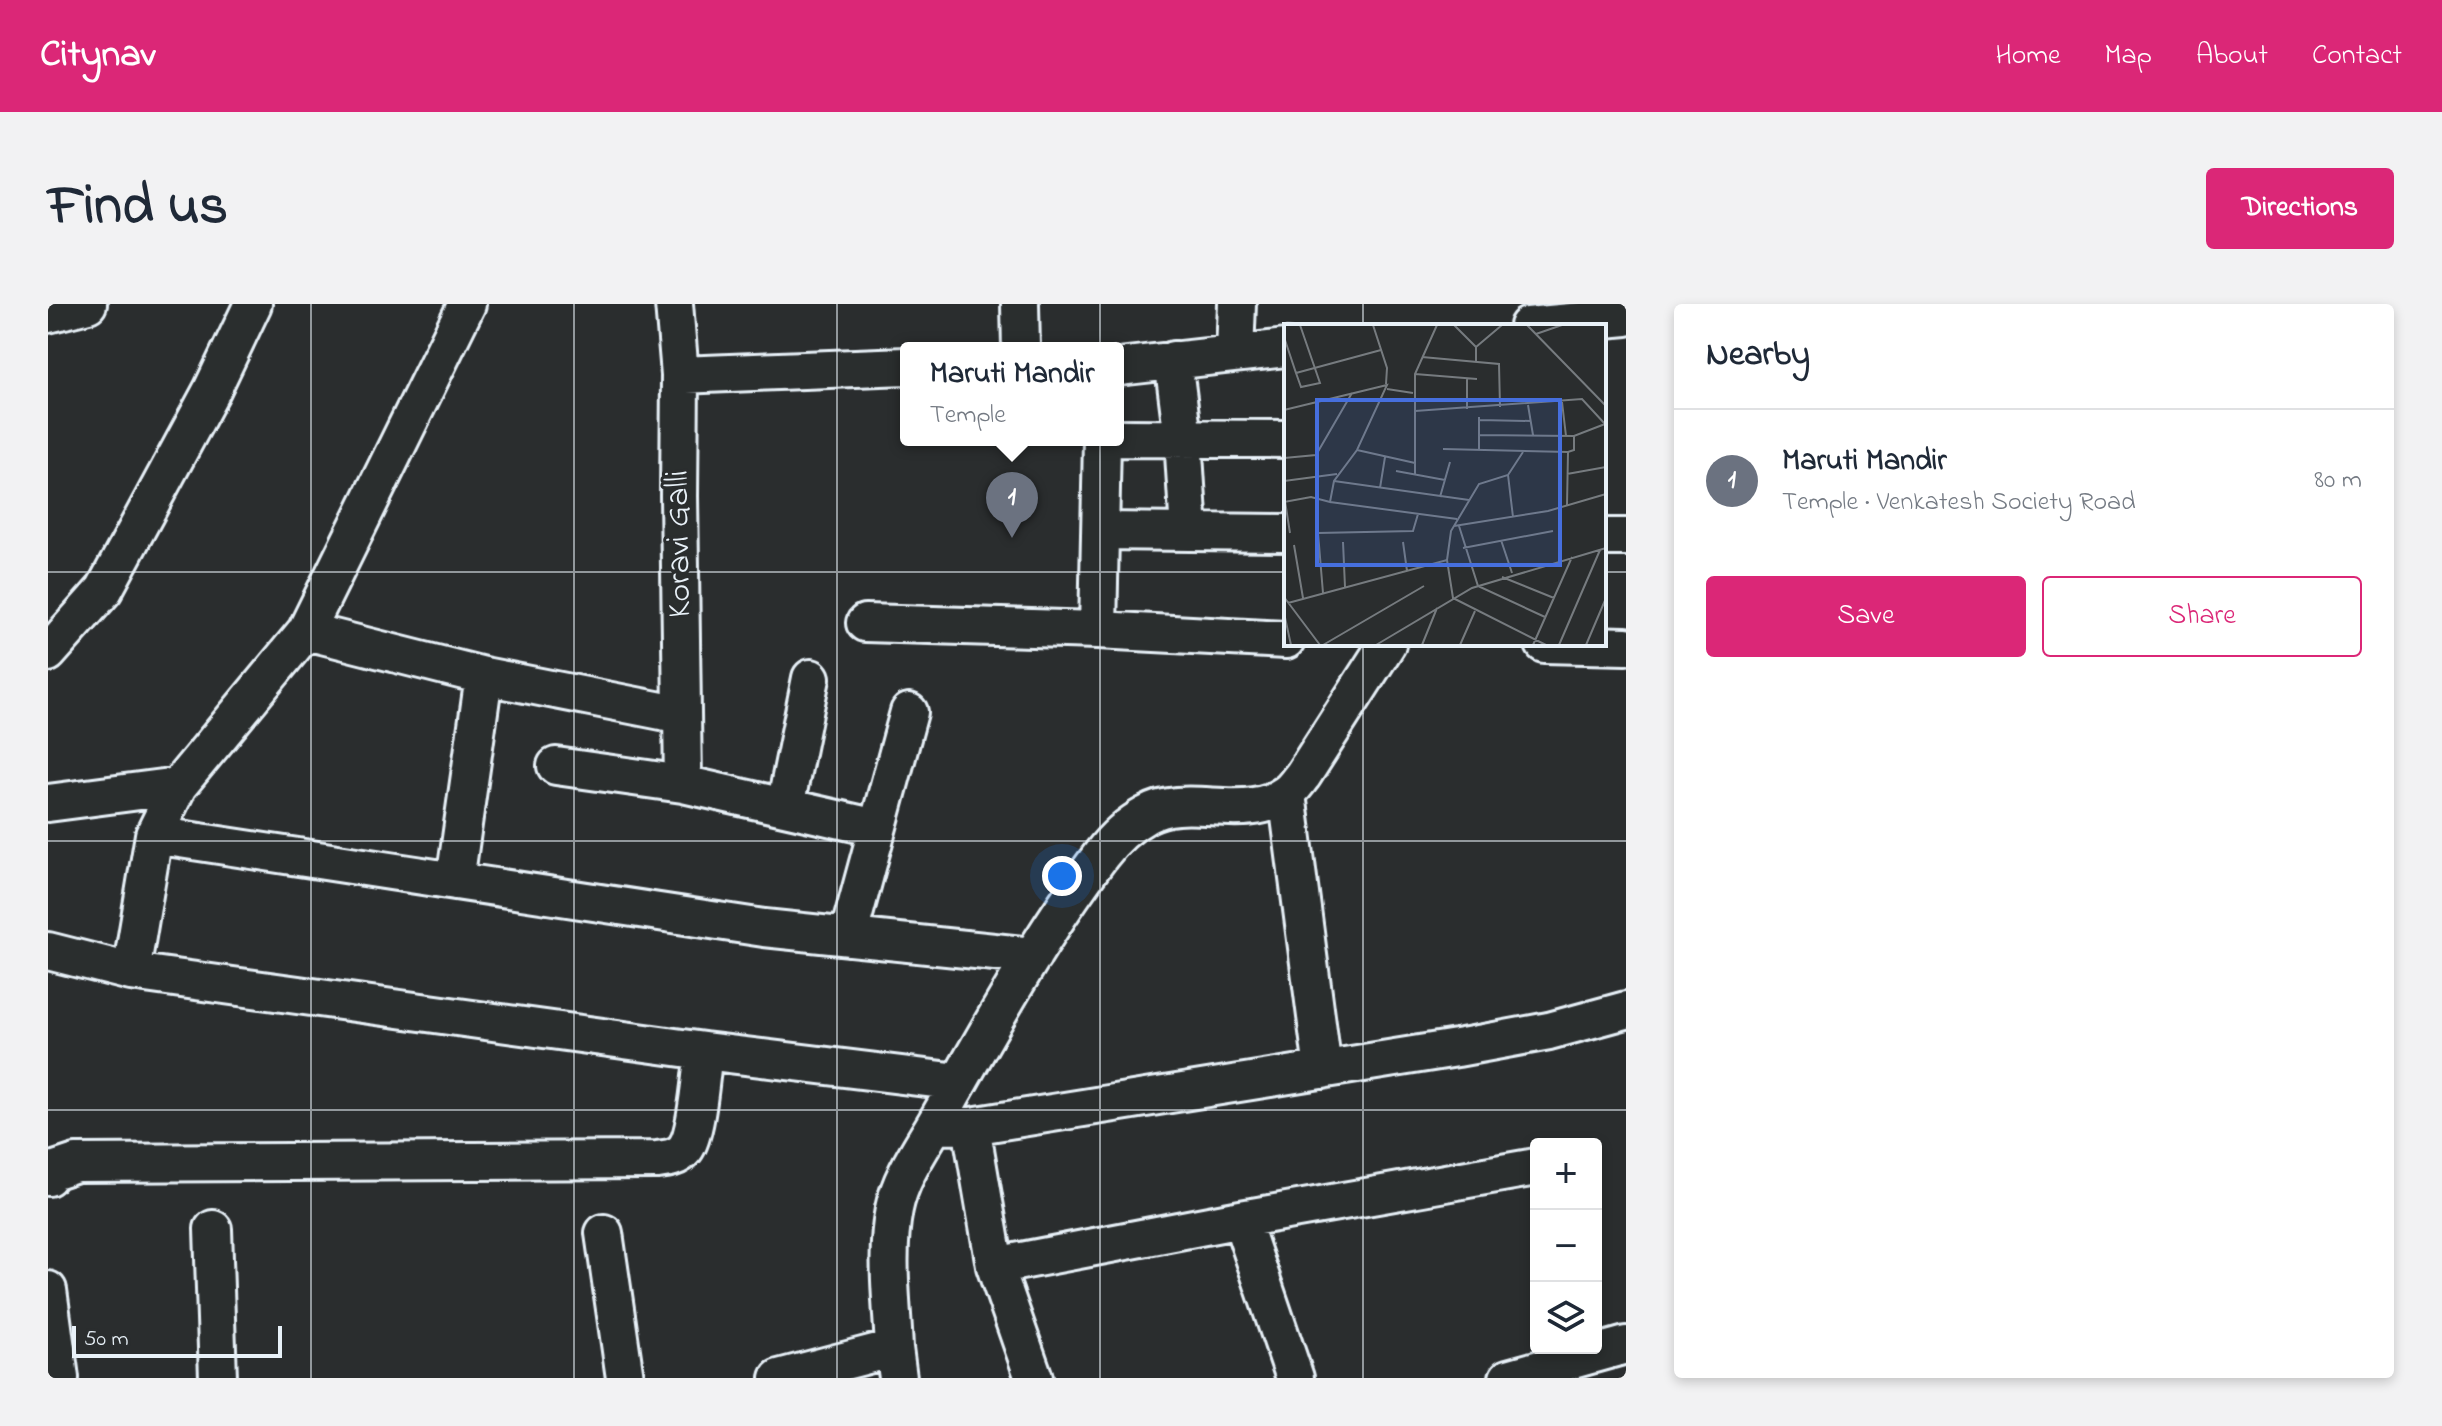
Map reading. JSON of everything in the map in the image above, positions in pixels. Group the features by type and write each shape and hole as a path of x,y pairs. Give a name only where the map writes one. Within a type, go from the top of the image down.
{"street":[{"path":"48,314 88,304"},
{"path":"48,653 104,590 212,390 253,304"},
{"path":"131,972 154,835 178,786 306,631 467,304"},
{"name":"Koravi Galli","path":"674,304 680,375 683,784"},
{"path":"1020,304 1021,342"},
{"path":"1235,352 1237,304"},
{"path":"1550,324 1626,317"},
{"path":"1124,366 1284,348"},
{"path":"1173,360 1183,438 1189,532"},
{"path":"680,375 900,366"},
{"path":"1124,438 1284,439"},
{"path":"1098,630 1102,446"},
{"path":"1101,531 1284,533"},
{"path":"865,623 1284,640"},
{"path":"306,631 484,676 682,715"},
{"path":"779,1378 896,1363 890,1241 894,1207 914,1158 1033,956 1102,853 1128,825 1150,812 1186,806 1238,809 1266,803 1287,794 1303,775 1386,646"},
{"path":"1606,646 1626,646"},
{"path":"455,881 484,676"},
{"path":"785,807 811,678"},
{"path":"848,937 909,712"},
{"path":"556,766 683,784 877,828"},
{"path":"48,803 178,786"},
{"path":"1287,794 1323,1070"},
{"path":"154,835 764,928 1033,956"},
{"path":"48,951 131,972 704,1051 959,1082"},
{"path":"935,1125 971,1126 1323,1070 1534,1034 1626,1010"},
{"path":"48,1177 52,1171 76,1163 673,1158 684,1151 691,1137 704,1051"},
{"path":"971,1126 995,1266 1034,1378"},
{"path":"995,1266 1530,1168"},
{"path":"1241,1219 1295,1378"},
{"path":"213,1229 218,1378"},
{"path":"604,1233 625,1378"},
{"path":"48,1290 60,1378"},
{"path":"1508,1378 1626,1345"}],"place":[{"name":"Maruti Mandir","path":"1012,538"}]}
